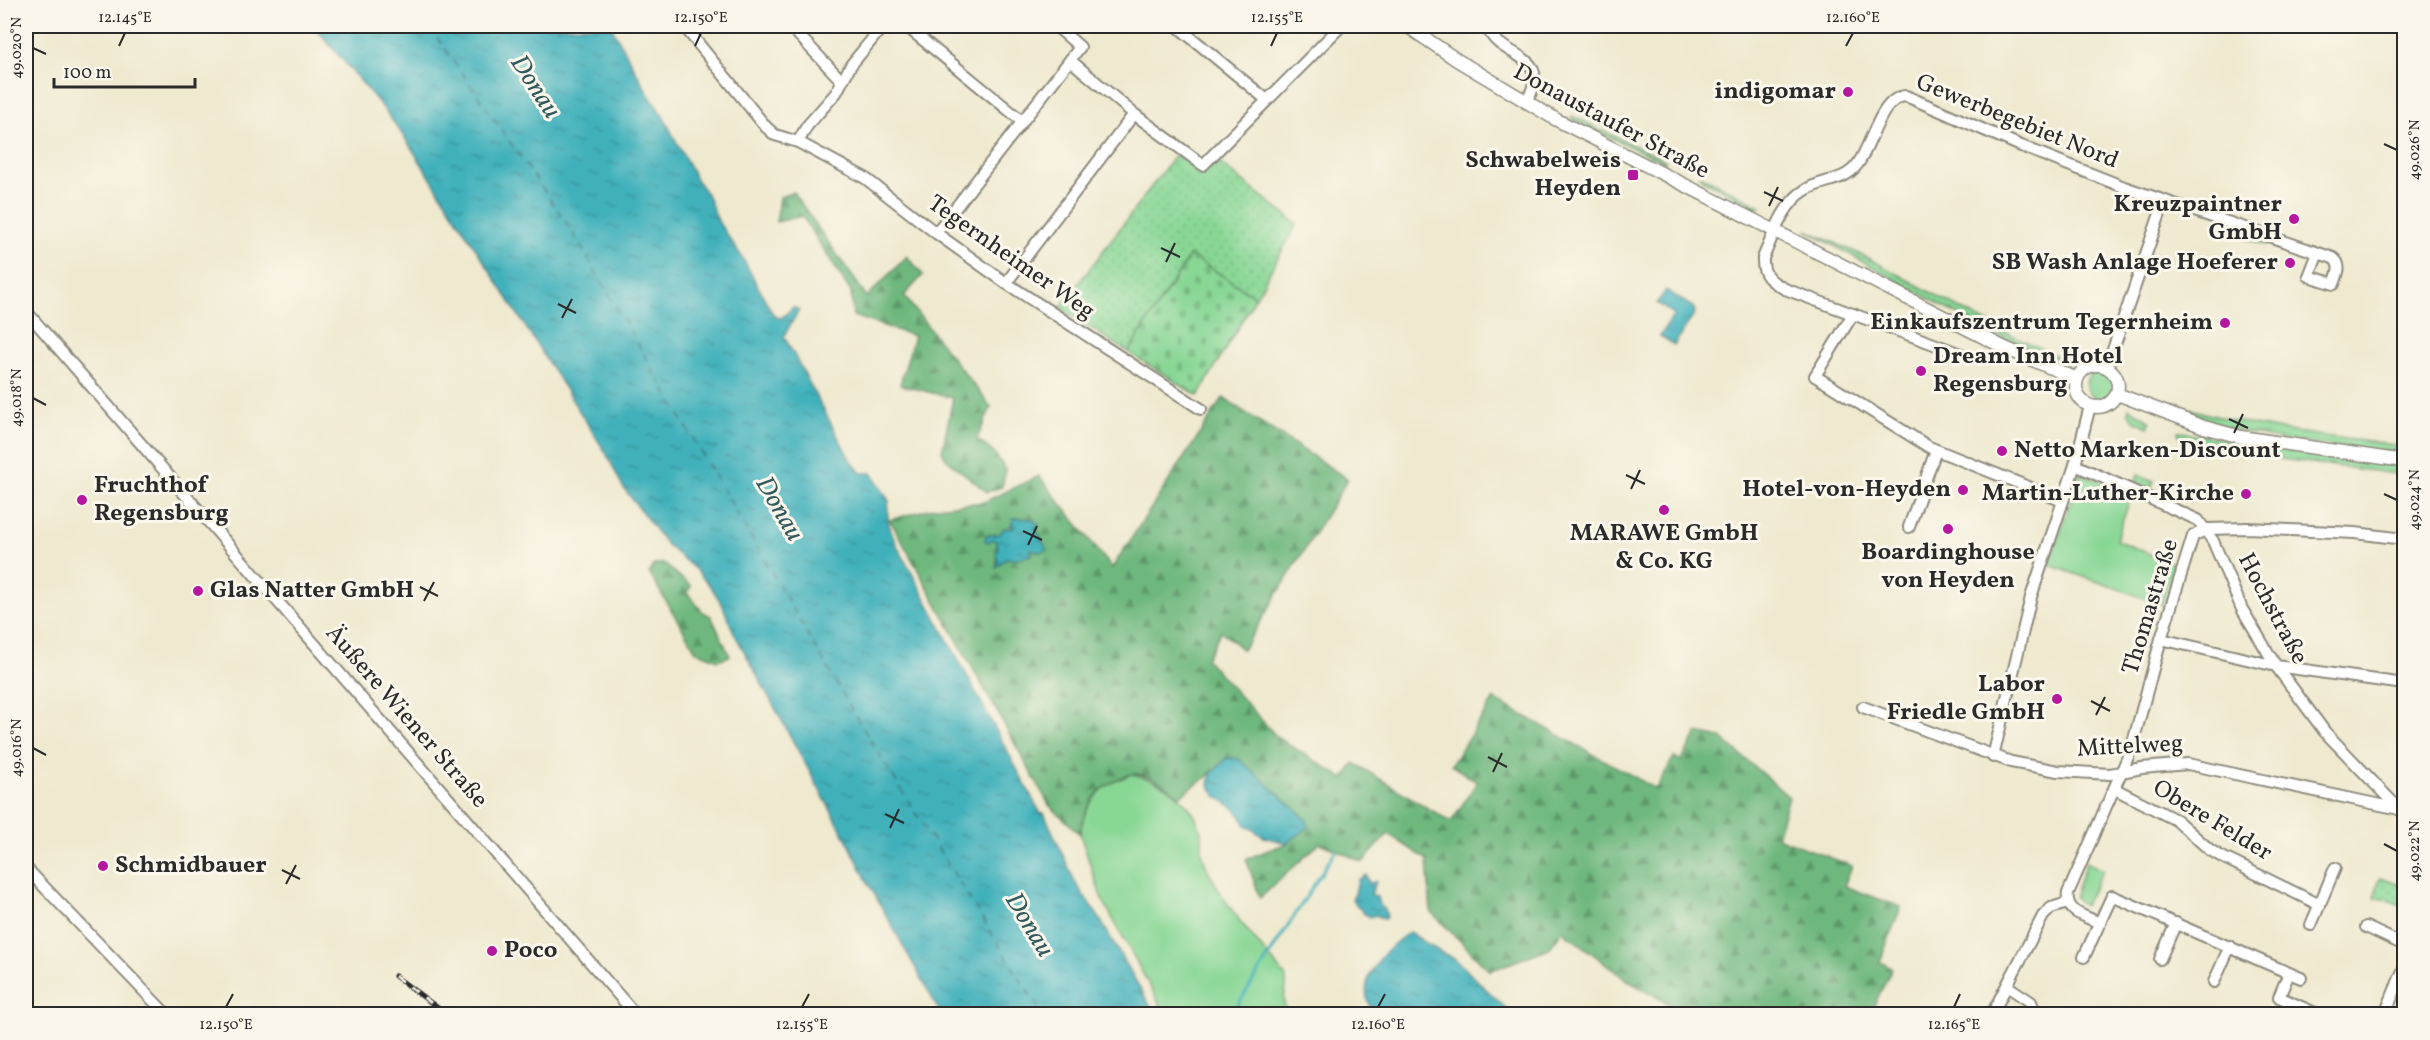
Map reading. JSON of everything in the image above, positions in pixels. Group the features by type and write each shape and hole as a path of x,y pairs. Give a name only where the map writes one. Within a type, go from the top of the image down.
{"main road":[{"name":"Donaustaufer Straße","path":"1407,26 1526,103 2005,348 2078,379"},
{"path":"2093,365 2108,367 2116,376 2119,388 2117,394 2109,404 2090,406 2080,398 2077,392 2078,379 2086,368 2093,365"},
{"path":"2117,394 2204,427 2241,437 2404,461"}],"street":[{"name":"Tegernheimer Weg","path":"684,26 775,135 787,141 798,142 865,178 1006,283 1201,409"},
{"path":"790,26 842,80"},
{"path":"798,142 807,126 836,93 851,65 884,26"},
{"path":"906,26 1022,121"},
{"path":"936,233 1080,47 1056,26"},
{"path":"1177,26 1267,100"},
{"path":"1070,60 1134,114 1203,165 1341,26"},
{"path":"1487,26 1495,38 1532,66 1536,83 1526,103"},
{"name":"Gewerbegebiet Nord","path":"1776,232 1797,196 1812,187 1840,179 1858,165 1889,103 1899,96 1906,96 2021,146 2164,202 2318,253"},
{"path":"1006,283 1134,114"},
{"path":"2108,367 2164,202"},
{"path":"1776,232 1763,258 1762,267 1765,275 1772,282 1785,289 1969,357"},
{"name":"Äußere Wiener Straße","path":"26,311 635,1014"},
{"path":"1854,314 1815,376 1936,450 2063,501"},
{"path":"1993,757 2031,597 2075,465 2090,406"},
{"path":"1909,527 1936,450"},
{"path":"2075,465 2198,520 2206,529 2288,529 2404,539"},
{"name":"Thomastraße","path":"2123,772 2193,536 2206,529"},
{"name":"Hochstraße","path":"2206,529 2242,609 2276,666 2335,744 2403,811"},
{"path":"2161,639 2276,666 2404,684"},
{"name":"Mittelweg","path":"1863,707 1993,757 2058,771 2110,774 2153,766 2188,764 2247,775 2403,811"},
{"name":"Obere Felder","path":"2068,903 2068,893 2123,772"},
{"name":"Obere Felder","path":"2115,789 2176,820 2210,850 2222,857 2320,905"},
{"path":"26,868 166,1014"},
{"path":"2311,925 2335,868"},
{"path":"2084,957 2112,896 2301,978"},
{"path":"1992,1014 2043,916 2051,908 2068,903 2076,913 2100,922"},
{"path":"2160,959 2176,923"},
{"path":"2366,927 2404,945"},
{"path":"2214,982 2230,946"},
{"path":"2385,1014 2404,968"},
{"path":"2289,972 2279,998 2318,1014"},
{"path":"2007,986 2031,1002 2036,1014"}],"green space":[{"path":"1572,116 1665,160 1665,163 1571,119"},
{"path":"1176,154 1204,173 1218,162 1297,224 1256,297 1190,255 1128,352 1060,308"},
{"path":"1699,175 1761,206 1760,209 1704,181"},
{"path":"793,192 867,297 907,256 923,275 904,296 991,407 977,439 994,453 1006,470 1002,487 987,492 947,460 942,451 953,398 900,385 914,336 853,316 851,292 802,216 776,222 780,197"},
{"path":"2223,226 2268,241 2266,245 2224,232"},
{"path":"1806,230 1862,255 1998,329 2068,361 2068,365 2013,342 1959,315"},
{"path":"1190,255 1256,297 1198,396 1128,352"},
{"path":"2100,371 2110,375 2114,385 2110,395 2100,399 2090,395 2086,385 2090,375"},
{"path":"1223,398 1348,479 1243,650 1221,631 1206,659 1277,737 1344,779 1354,763 1451,822 1477,782 1451,765 1494,699 1656,789 1674,757 1681,761 1697,733 1721,738 1789,797 1777,837 1852,866 1844,886 1901,907 1880,962 1892,968 1870,1014 1687,1014 1632,983 1562,931 1550,948 1490,971 1431,912 1427,860 1388,834 1363,862 1320,843 1260,898 1246,859 1287,843 1308,827 1305,818 1238,759 1227,758 1211,774 1180,796 1152,778 1129,774 1111,783 1097,794 1084,816 1080,834 1049,805 890,520 936,507 984,502 1039,476 1112,568","holes":["1014,518 1032,519 1038,525 1035,526 1043,542 1031,549 1032,555 1014,559 1007,558 997,566 997,542 989,535 1013,529"]},
{"path":"2129,408 2151,421 2148,427 2134,420 2128,413"},
{"path":"2191,409 2270,428 2404,446 2404,454 2264,436 2210,421 2187,411"},
{"path":"2178,431 2279,449 2404,467 2404,475 2227,452 2180,438"},
{"path":"2080,473 2132,494 2116,540 2174,564 2162,604 2049,565"},
{"path":"2138,474 2154,481 2151,488 2135,482"},
{"path":"663,563 691,586 687,593 703,612 711,616 730,656 718,660 696,651 649,573 654,565"},
{"path":"1131,774 1165,786 1191,810 1201,832 1203,855 1213,879 1241,922 1285,976 1284,1004 1288,1014 1165,1014 1101,897 1080,834 1082,819 1097,793 1105,786"},
{"path":"2086,862 2103,870 2084,906 2074,897"},
{"path":"2380,878 2404,886 2402,905 2374,897"}],"water":[{"name":"Donau","path":"314,26 611,26 696,179 707,194 719,223 742,257 773,314 778,318 783,317 793,307 799,310 784,336 850,459 861,473 872,473 889,501 888,520 897,546 1041,814 1044,813 1076,884 1098,916 1155,1014 941,1014 734,633 722,604 697,571 666,544 623,487 606,453 407,141 384,109"},
{"path":"1666,290 1694,308 1695,313 1674,345 1660,336 1674,315 1657,303"},
{"path":"1013,518 1032,519 1039,525 1035,527 1047,550 1040,552 1031,549 1032,555 1014,559 1007,558 996,567 997,542 993,539 989,542 985,541 986,536 1000,534 1004,528 1013,529 1015,526 1010,526"},
{"path":"1227,758 1239,759 1305,818 1309,827 1287,843 1264,837 1246,825 1235,809 1216,796 1209,785 1211,774"},
{"path":"1366,875 1369,883 1376,882 1371,894 1377,897 1386,913 1385,919 1375,915 1370,917 1363,913 1352,899 1358,880"},
{"path":"1409,932 1455,959 1512,1014 1377,1014 1369,1003 1366,992 1368,980 1381,958"}],"waterway":[{"path":"1232,1014 1336,850"}],"ferry route":[{"path":"429,26 570,228 862,727 1042,1014"}],"railway":[{"path":"395,976 446,1014"}],"place":[{"name":"indigomar","path":"1848,92"},
{"name":"Schwabelweis Heyden","path":"1633,175"},
{"name":"Kreuzpaintner GmbH","path":"2294,219"},
{"name":"SB Wash Anlage Hoeferer","path":"2290,263"},
{"name":"Einkaufszentrum Tegernheim","path":"2225,323"},
{"name":"Dream Inn Hotel Regensburg","path":"1921,371"},
{"name":"Netto Marken-Discount","path":"2002,451"},
{"name":"Hotel-von-Heyden","path":"1963,490"},
{"name":"Martin-Luther-Kirche","path":"2246,494"},
{"name":"Fruchthof Regensburg","path":"82,500"},
{"name":"MARAWE GmbH & Co. KG","path":"1664,510"},
{"name":"Boardinghouse von Heyden","path":"1948,529"},
{"name":"Glas Natter GmbH","path":"198,591"},
{"name":"Labor Friedle GmbH","path":"2057,699"},
{"name":"Schmidbauer","path":"103,866"},
{"name":"Poco","path":"492,951"}]}
